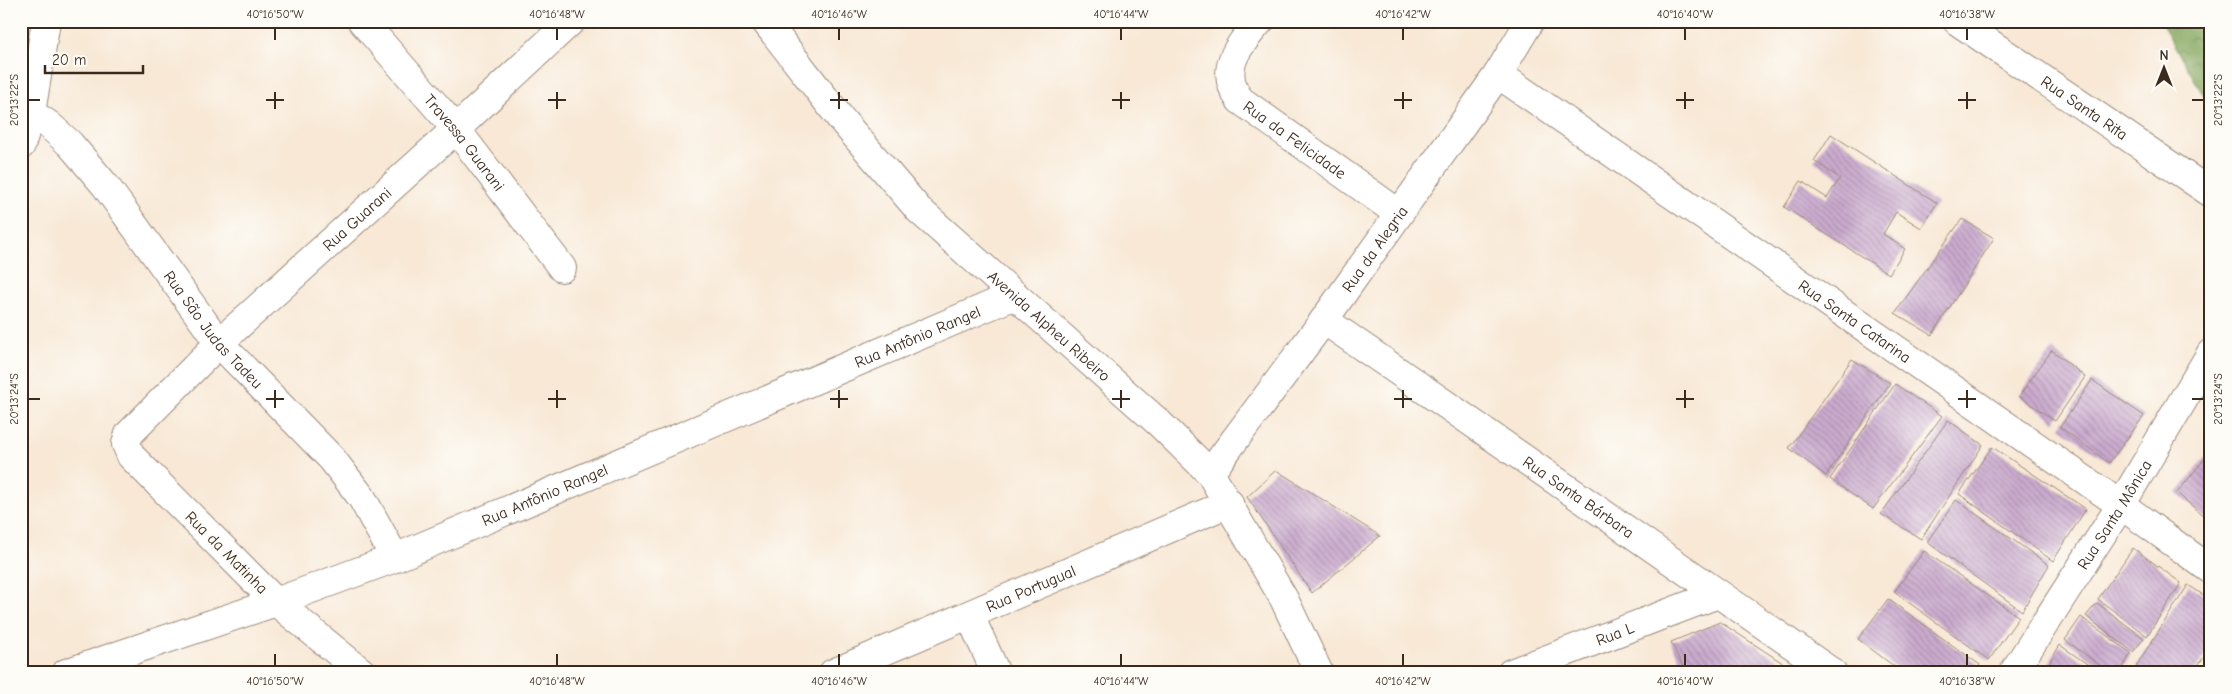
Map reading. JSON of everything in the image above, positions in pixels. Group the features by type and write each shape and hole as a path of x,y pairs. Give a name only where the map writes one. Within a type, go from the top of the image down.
{"street":[{"path":"21,145 26,112 46,21"},
{"name":"Travessa Guarani","path":"362,21 456,129 562,268"},
{"name":"Rua Guarani","path":"144,418 219,344 456,129 571,21"},
{"name":"Rua da Felicidade","path":"1260,21 1233,57 1229,75 1233,91 1240,100 1398,213"},
{"name":"Rua da Alegria","path":"1210,472 1324,320 1498,74 1530,21"},
{"name":"Rua Santa Rita","path":"1957,21 2211,192"},
{"name":"Avenida Alpheu Ribeiro","path":"771,23 841,119 918,210 1159,423 1210,472 1284,599 1319,673"},
{"name":"Rua Santa Catarina","path":"1498,74 2121,505 2211,570"},
{"name":"Rua São Judas Tadeu","path":"26,112 49,125 70,144 105,185 219,344 332,459 362,498 395,558"},
{"name":"Rua Antônio Rangel","path":"66,673 276,602 395,558 1015,294"},
{"name":"Rua Santa Bárbara","path":"1324,320 1833,673"},
{"name":"Rua Santa Mônica","path":"2013,673 2121,505 2211,353"},
{"name":"Rua da Matinha","path":"144,418 129,434 126,444 131,456 276,602 363,673"},
{"name":"Rua Portugual","path":"833,673 970,616 1229,503"},
{"name":"Rua L","path":"1511,673 1718,594"},
{"path":"970,616 996,673"}],"green space":[{"path":"2160,21 2211,21 2211,108"}],"building":[{"path":"1831,134 1937,203 1921,228 1896,212 1883,234 1905,249 1889,274 1784,207 1801,181 1827,198 1840,178 1814,161"},
{"path":"1962,219 1994,238 1932,335 1895,313"},
{"path":"2052,350 2085,377 2055,421 2019,396"},
{"path":"1852,359 1890,383 1826,476 1789,448"},
{"path":"2092,380 2144,416 2109,463 2060,427"},
{"path":"1895,384 1942,416 1873,509 1830,479"},
{"path":"1948,420 1983,445 1921,539 1881,514"},
{"path":"1992,447 2086,509 2053,561 1959,494"},
{"path":"2206,457 2211,460 2211,516 2207,519 2177,493"},
{"path":"1276,470 1380,536 1312,593 1247,497"},
{"path":"1956,500 2049,565 2022,611 1927,542"},
{"path":"2133,548 2181,583 2147,636 2098,599"},
{"path":"1924,551 2019,617 1989,660 1894,592"},
{"path":"2188,585 2211,600 2211,646 2193,673 2145,673 2136,666"},
{"path":"1888,599 1980,665 1975,673 1903,673 1858,639"},
{"path":"2097,603 2144,638 2133,652 2086,616"},
{"path":"2081,617 2131,653 2120,673 2111,673 2065,640"},
{"path":"1720,622 1798,673 1686,673 1671,642"},
{"path":"2060,645 2100,673 2043,673"}]}
